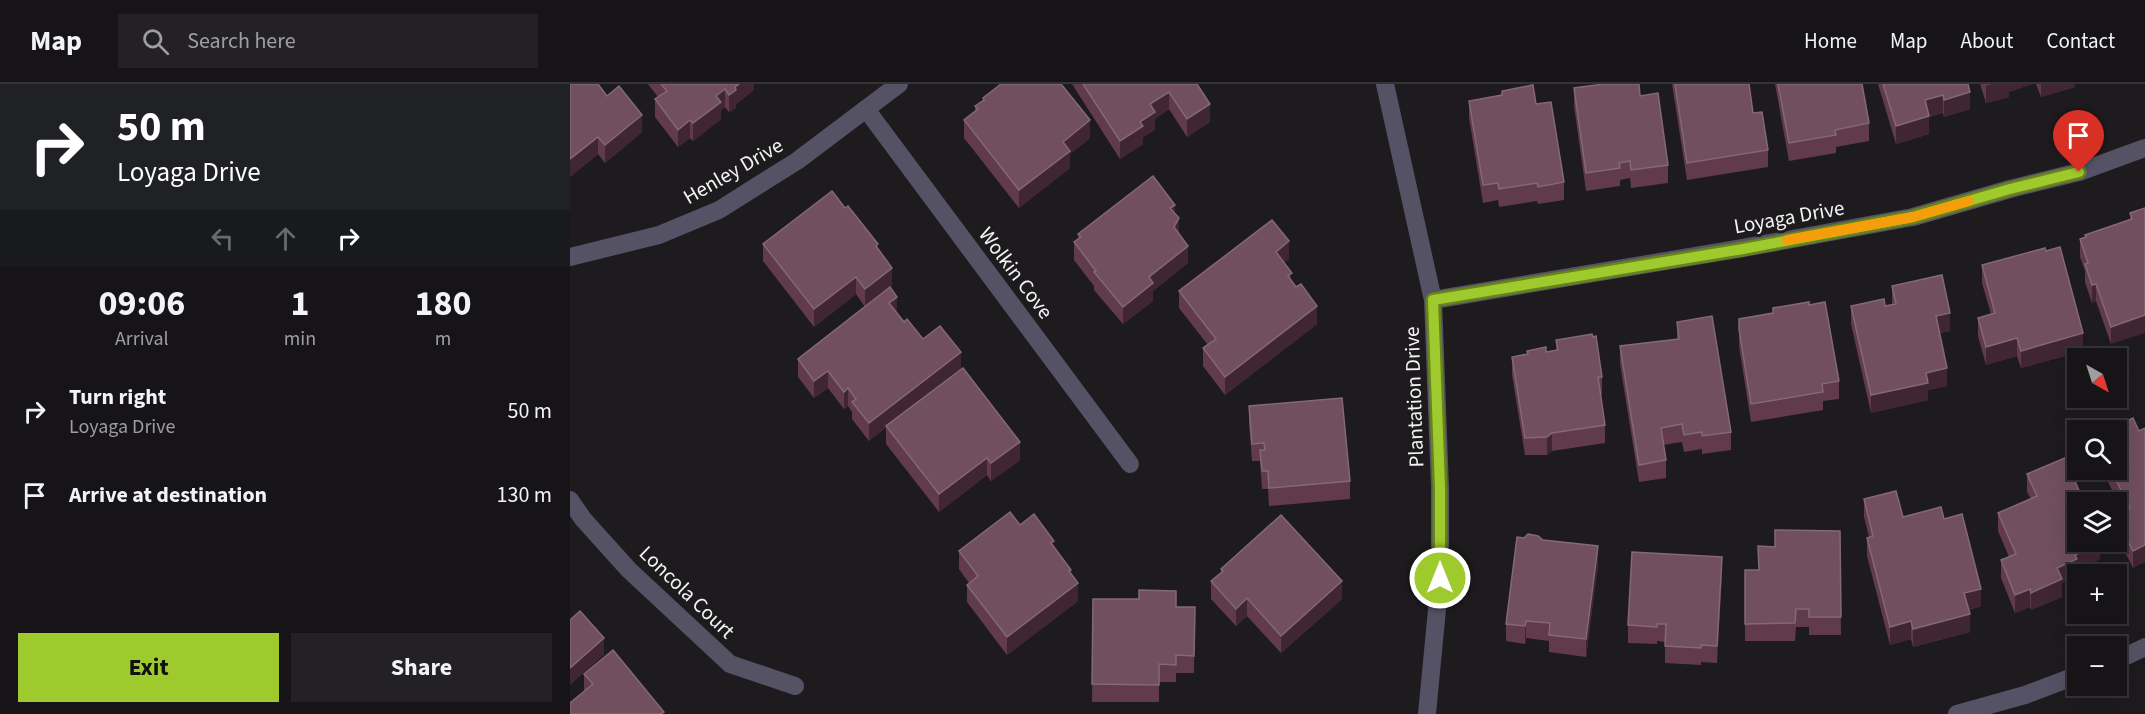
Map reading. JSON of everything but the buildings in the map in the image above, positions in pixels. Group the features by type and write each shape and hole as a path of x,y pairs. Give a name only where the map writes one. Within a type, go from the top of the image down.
{"street":[{"name":"Henley Drive","path":"570,257 658,235 719,210 797,161 898,84"},
{"name":"Plantation Drive","path":"1385,84 1433,300 1440,488 1440,578 1430,714"},
{"name":"Wolkin Cove","path":"866,109 1130,464"},
{"name":"Loyaga Drive","path":"1433,300 1743,249 1913,217 2079,172 2145,148"},
{"name":"Loncola Court","path":"570,500 583,519 629,570 729,664 795,686"},
{"path":"2127,656 2145,647"},
{"path":"1956,714 2025,695 2067,679"}],"slow traffic":[{"path":"1787,240 1913,217 1969,201"}],"route":[{"path":"1440,578 1440,488 1433,300 1743,249 1913,217 2079,172"}]}
